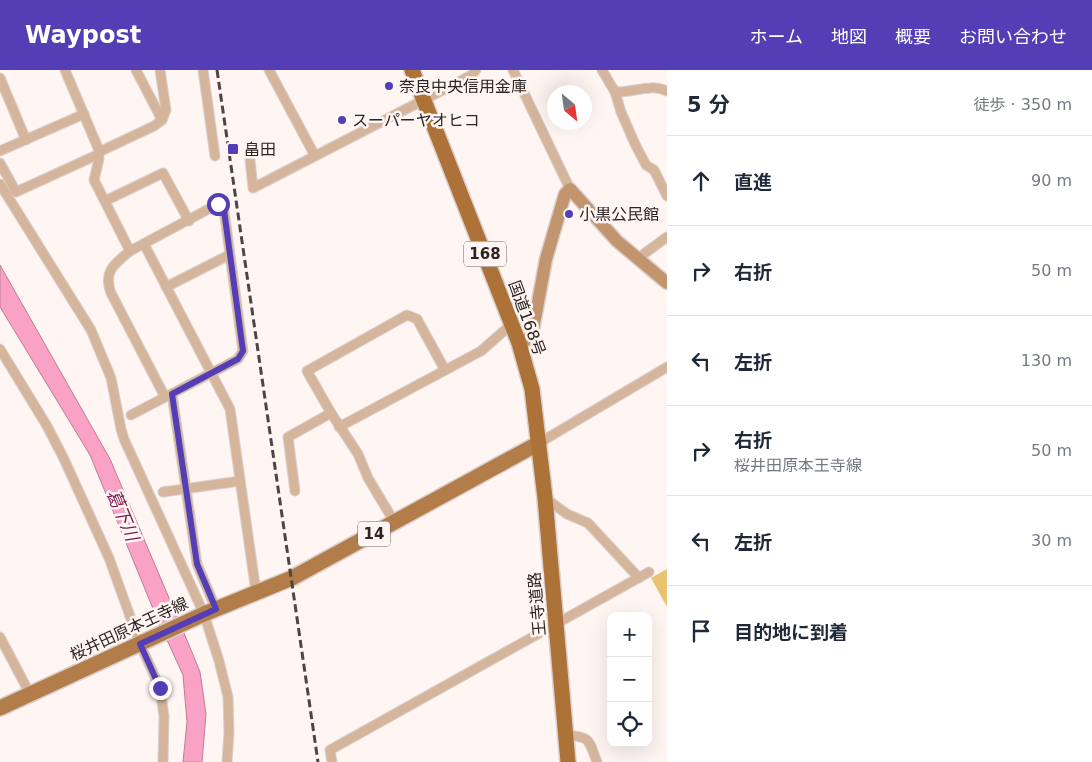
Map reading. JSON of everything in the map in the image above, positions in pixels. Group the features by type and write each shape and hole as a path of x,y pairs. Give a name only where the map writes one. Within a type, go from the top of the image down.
{"highway":[{"name":"国道168号","path":"412,70 520,343 532,389 539,443"},
{"name":"王寺道路","path":"539,443 546,498 568,762"}],"main road":[{"path":"520,343 528,339 532,334 546,259 565,194 570,189 617,241 667,283"},
{"name":"桜井田原本王寺線","path":"0,708 210,611 292,578 539,443"}],"street":[{"path":"65,70 99,153 98,169 94,180 130,251"},
{"path":"136,70 162,120"},
{"path":"0,163 16,192 154,126 162,120 166,110 160,70"},
{"path":"204,70 215,156"},
{"path":"269,70 315,156"},
{"path":"250,160 253,188 472,75 476,70"},
{"path":"513,70 570,189"},
{"path":"602,70 615,92 621,112 635,144 646,165 654,170 667,196"},
{"path":"0,78 26,140"},
{"path":"615,92 652,88 660,88 667,91"},
{"path":"0,151 84,114"},
{"path":"105,201 163,173 189,221"},
{"path":"0,184 91,330 111,378 124,439 210,611"},
{"path":"131,415 168,395 238,359 243,351 224,210 218,204 130,251 109,272 106,278 108,285 168,395 186,489 197,564 210,611 228,697 229,732 227,762"},
{"path":"637,259 667,237"},
{"path":"144,244 230,409 256,592"},
{"path":"166,287 229,254"},
{"path":"395,523 368,478 358,454 331,414 308,371 407,315 417,319 445,370"},
{"path":"339,427 481,351 512,324"},
{"path":"0,349 47,426 109,558 140,644 160,688 164,716 163,762"},
{"path":"539,443 667,367"},
{"path":"295,491 288,437 331,414"},
{"path":"164,492 240,481"},
{"path":"546,498 567,514 588,523 638,578"},
{"path":"332,762 330,750 649,572"},
{"path":"0,637 30,694"},
{"path":"566,735 583,737 589,743 598,762"}],"shaded area":[{"path":"667,569 667,607 651,578"}],"water":[{"name":"葛下川","path":"0,265 110,459 200,672 206,714 202,762 183,762 187,722 183,675 156,616 90,455 0,307"}],"railway":[{"path":"217,70 318,762"}],"place":[{"name":"奈良中央信用金庫","path":"389,86"},
{"name":"スーパーヤオヒコ","path":"342,120"},
{"name":"畠田","path":"233,149"},
{"name":"小黒公民館","path":"569,214"}],"route":[{"path":"160,688 154,671 140,644 216,609 197,564 172,394 238,359 243,351 224,210 218,204"}]}
